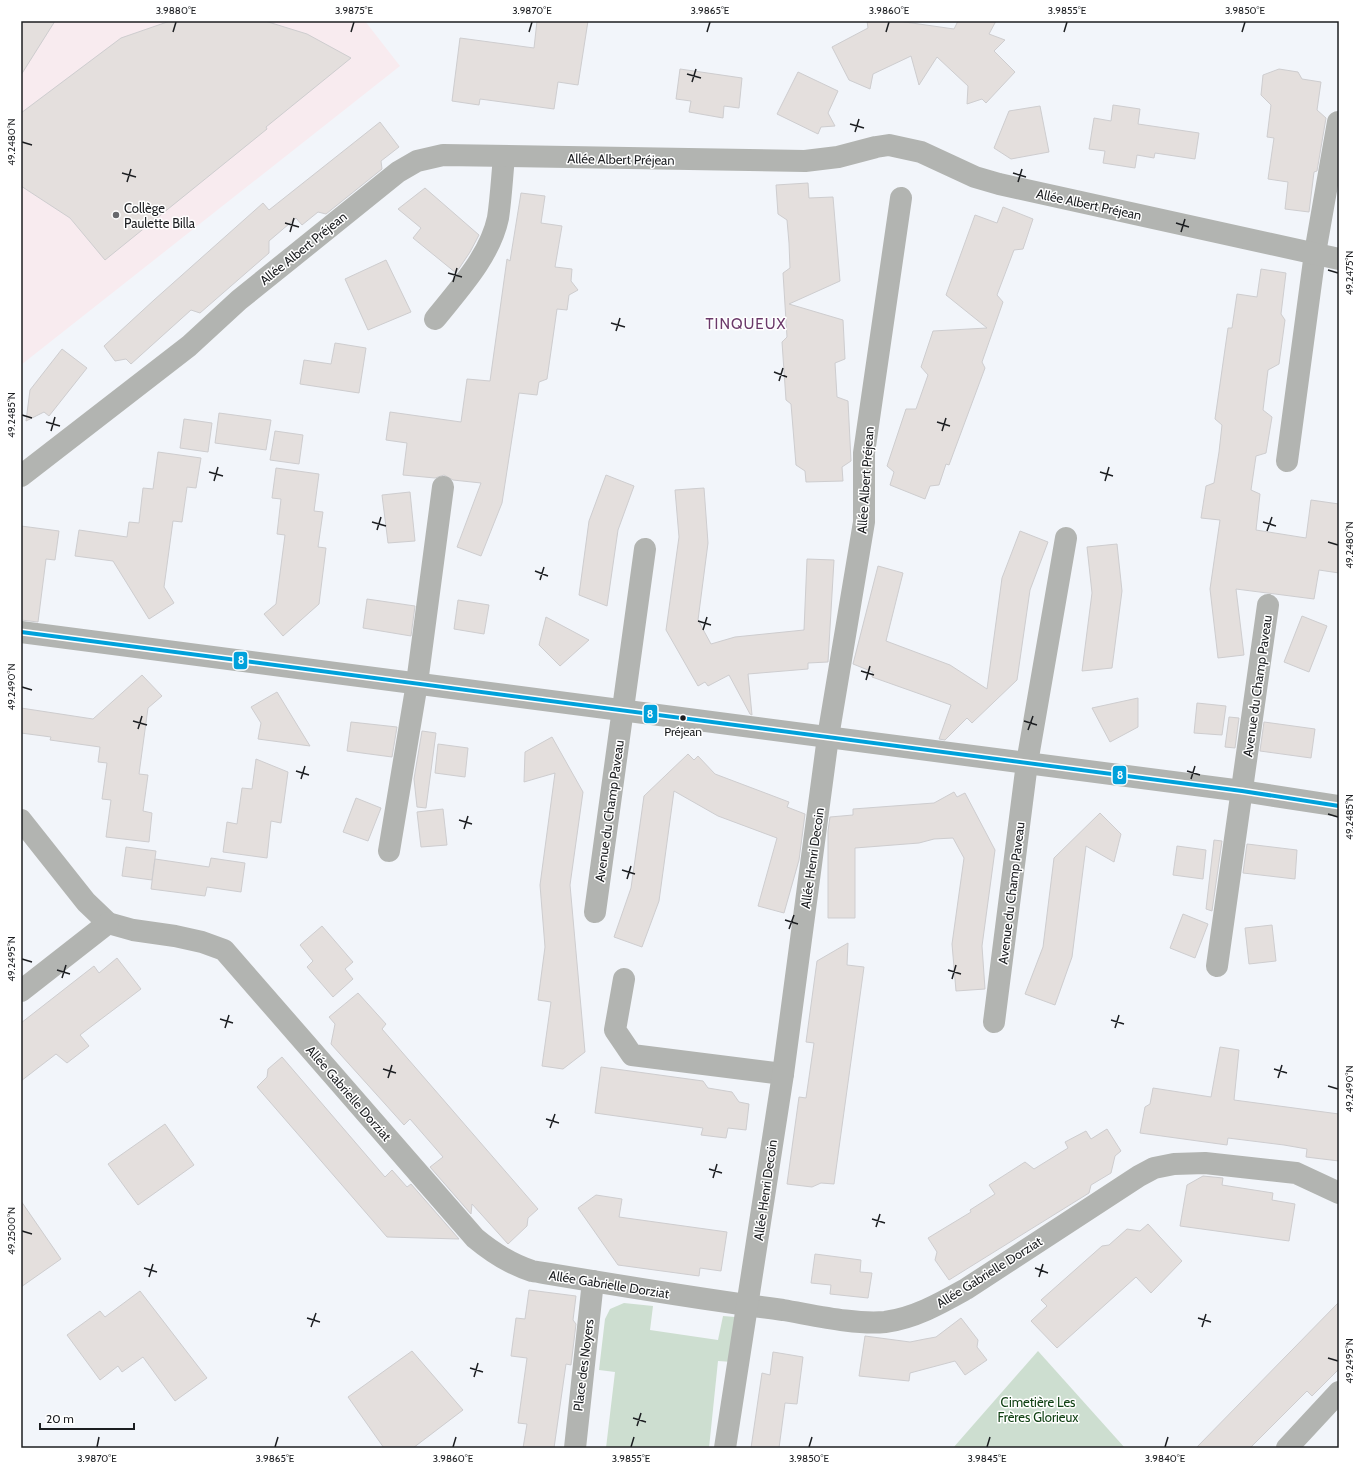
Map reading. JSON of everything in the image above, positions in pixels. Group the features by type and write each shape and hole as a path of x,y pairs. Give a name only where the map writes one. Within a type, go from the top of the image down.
{"street":[{"path":"1287,461 1315,253 1338,122"},
{"name":"Allée Albert Préjean","path":"21,476 189,346 239,300 398,172 417,162 443,155 805,161 838,157 889,145 920,152 975,177 999,184 1339,259"},
{"path":"435,319 462,285 485,251 498,219 504,157"},
{"name":"Allée Albert Préjean","path":"828,737 864,522 864,453 901,198"},
{"path":"389,850 417,683 443,487"},
{"name":"Avenue du Champ Paveau","path":"994,1022 1027,763 1066,538"},
{"name":"Avenue du Champ Paveau","path":"595,912 645,549"},
{"name":"Avenue du Champ Paveau","path":"1217,966 1268,605"},
{"path":"21,632 1242,791 1339,806"},
{"name":"Allée Henri Decoin","path":"748,1306 782,1074 828,737"},
{"name":"Allée Gabrielle Dorziat","path":"21,820 86,902 108,923 133,930 175,936 202,942 224,950 475,1238 496,1256 515,1266 532,1272 748,1306 859,1321 885,1322 912,1316 938,1305 966,1289 1139,1176 1154,1168 1174,1164 1205,1163 1296,1173 1339,1193"},
{"path":"21,991 108,923"},
{"path":"624,979 615,1030 632,1055 782,1074"},
{"name":"Place des Noyers","path":"575,1448 593,1281"},
{"path":"725,1448 748,1306"},
{"path":"1287,1448 1339,1392"}],"shaded area":[{"name":"Collège Paulette Billa","path":"21,21 365,21 400,66 21,365"}],"green space":[{"path":"624,1303 653,1306 650,1330 718,1340 723,1316 735,1317 733,1362 718,1361 709,1448 606,1448 615,1372 599,1370 605,1319 610,1309"},
{"name":"Cimetière Les Frères Glorieux","path":"1038,1351 1125,1448 953,1448"}],"building":[{"path":"21,21 55,21 21,75"},
{"path":"170,21 265,21 307,34 351,58 266,127 267,129 105,260 70,218 21,186 21,113 121,38"},
{"path":"537,21 588,21 578,85 558,82 554,109 480,99 479,105 452,101 460,38 534,48"},
{"path":"867,21 898,21 954,29 958,21 996,21 989,34 1005,40 994,51 1015,72 986,103 982,99 967,104 968,86 937,57 919,85 911,56 873,74 870,89 849,80 832,47 868,28"},
{"path":"680,69 742,78 739,108 724,106 723,118 689,112 691,101 676,99"},
{"path":"1279,69 1298,72 1302,79 1321,82 1317,110 1326,118 1317,171 1314,172 1309,212 1285,209 1288,182 1268,179 1274,138 1267,137 1271,105 1261,95 1263,75"},
{"path":"798,72 838,91 828,113 835,126 821,127 818,134 777,114"},
{"path":"1113,105 1140,109 1138,124 1199,133 1195,159 1155,153 1154,158 1137,155 1135,168 1103,163 1105,151 1089,149 1094,118 1111,121"},
{"path":"1040,106 1049,152 1011,159 994,148 1009,111"},
{"path":"380,122 399,147 381,161 382,169 326,214 318,212 302,225 296,218 269,241 269,253 200,313 191,310 131,364 126,359 115,361 104,346 154,300 263,203 269,210"},
{"path":"808,183 809,198 833,197 840,281 789,304 843,320 845,359 835,363 837,397 848,401 851,461 842,467 843,481 806,482 805,471 796,465 791,404 786,400 782,342 787,337 783,273 790,268 789,243 787,220 778,214 776,185"},
{"path":"425,188 479,235 456,273 413,238 421,228 398,209"},
{"path":"521,193 545,196 541,223 562,226 555,267 572,269 571,281 578,290 569,295 567,310 557,309 547,379 539,382 537,395 519,393 502,503 481,556 457,547 481,483 453,480 444,475 435,478 403,475 407,443 386,440 390,412 461,422 467,379 490,381 507,259 510,261"},
{"path":"1003,207 1033,219 1023,249 1014,250 997,295 1003,302 982,362 985,368 949,465 946,464 939,485 930,486 925,499 890,485 894,472 887,466 906,409 916,409 928,375 921,367 933,331 987,328 946,295 975,215 997,223"},
{"path":"386,260 411,312 368,330 345,279"},
{"path":"1261,269 1286,273 1281,314 1285,320 1279,364 1268,370 1263,410 1272,417 1266,453 1256,456 1251,490 1260,494 1256,530 1306,538 1311,500 1339,504 1339,573 1319,570 1314,599 1236,589 1244,655 1218,658 1210,589 1220,520 1201,518 1206,486 1214,483 1219,452 1222,425 1215,419 1228,328 1232,328 1237,294 1257,297"},
{"path":"335,343 366,348 359,393 300,384 304,360 331,364"},
{"path":"62,349 87,368 49,416 44,412 26,421 30,390"},
{"path":"219,413 271,420 266,450 215,443"},
{"path":"184,419 212,423 208,452 180,448"},
{"path":"275,431 303,435 299,464 270,460"},
{"path":"158,452 201,458 196,488 187,487 182,522 173,521 164,587 174,603 149,619 113,561 75,556 79,530 127,537 129,522 139,523 143,488 153,489"},
{"path":"276,468 319,474 314,511 323,512 318,547 326,548 319,604 283,636 264,614 276,604 285,535 277,534 281,499 272,498"},
{"path":"606,475 634,486 618,530 607,606 579,595 589,521"},
{"path":"704,488 708,543 698,620 711,644 735,637 804,630 807,559 834,560 828,662 808,663 808,669 748,674 752,715 750,714 729,675 708,686 705,682 698,686 666,630 679,537 675,490"},
{"path":"410,492 415,541 388,543 382,495"},
{"path":"21,526 59,531 55,560 46,559 38,622 21,620"},
{"path":"1020,531 1048,542 1030,590 1017,680 972,723 967,718 945,740 939,739 951,705 872,677 873,672 853,664 878,566 903,573 886,641 950,665 987,689 1002,578"},
{"path":"1117,544 1122,591 1112,668 1082,671 1092,593 1087,547"},
{"path":"367,599 415,606 411,636 363,628"},
{"path":"458,600 489,605 484,634 454,629"},
{"path":"1302,616 1327,626 1309,672 1284,662"},
{"path":"546,617 589,640 560,666 539,645"},
{"path":"142,675 162,696 148,708 139,774 148,775 143,811 152,813 149,842 106,837 111,800 102,799 107,763 98,762 100,747 50,740 51,737 21,733 21,708 93,719"},
{"path":"277,692 310,746 258,739 261,723 251,707"},
{"path":"1138,698 1138,727 1110,742 1092,708"},
{"path":"1197,703 1226,706 1222,735 1194,733"},
{"path":"1229,717 1239,718 1235,748 1225,747"},
{"path":"351,722 397,727 392,757 347,751"},
{"path":"1264,722 1315,729 1311,758 1260,751"},
{"path":"422,731 436,733 426,808 417,807 414,779"},
{"path":"552,737 583,792 570,885 585,1052 563,1069 542,1066 551,1002 538,1000 545,947 540,885 555,773 524,782 525,752"},
{"path":"438,744 468,748 465,777 435,773"},
{"path":"688,754 694,760 698,756 715,774 789,802 787,807 805,814 799,860 784,913 758,906 777,838 718,816 674,791 659,901 642,947 614,937 631,888 644,796"},
{"path":"256,759 288,772 281,823 271,821 267,858 223,852 227,822 237,824 242,788 252,789"},
{"path":"954,792 957,797 965,793 995,850 982,946 985,989 956,991 952,944 964,858 953,838 934,839 919,843 855,848 855,918 828,918 828,831 830,817 853,815 853,809 934,803"},
{"path":"356,798 381,808 368,841 343,832"},
{"path":"443,809 447,845 421,847 417,812"},
{"path":"1100,813 1121,834 1114,862 1086,846 1072,957 1055,1005 1025,994 1043,947 1054,858"},
{"path":"1214,840 1222,841 1212,911 1206,909"},
{"path":"1247,844 1297,850 1295,879 1243,873"},
{"path":"1177,846 1206,850 1203,879 1173,875"},
{"path":"126,847 156,851 152,880 122,876"},
{"path":"211,858 245,863 241,892 207,887 205,896 151,889 155,859 209,867"},
{"path":"1183,914 1208,924 1195,958 1170,948"},
{"path":"1272,925 1276,961 1249,964 1245,928"},
{"path":"322,926 353,962 345,969 353,979 333,997 307,967 313,961 300,945"},
{"path":"848,943 847,965 864,967 834,1184 821,1183 812,1187 787,1184 799,1097 806,1098 814,1043 806,1042 817,961"},
{"path":"117,958 141,989 80,1035 89,1046 67,1063 56,1054 21,1081 21,1023 94,966 99,973"},
{"path":"358,993 386,1024 382,1029 538,1209 528,1218 527,1226 508,1244 472,1204 471,1214 430,1167 443,1157 410,1119 404,1125 331,1044 335,1024 329,1017"},
{"path":"1220,1047 1239,1050 1234,1100 1339,1114 1339,1161 1306,1157 1307,1149 1284,1145 1228,1138 1227,1145 1140,1133 1145,1107 1150,1104 1153,1088 1211,1097"},
{"path":"282,1057 385,1177 392,1170 407,1187 411,1184 459,1239 387,1237 257,1087 267,1077 268,1069"},
{"path":"601,1067 703,1081 708,1088 732,1092 739,1102 749,1104 746,1130 728,1128 726,1138 701,1135 703,1128 595,1113"},
{"path":"165,1124 194,1165 138,1205 108,1164"},
{"path":"1107,1129 1121,1151 1115,1156 1111,1173 1091,1185 1089,1193 949,1280 935,1260 937,1252 928,1238 971,1212 970,1210 995,1194 989,1185 1025,1162 1034,1169 1068,1148 1065,1142 1086,1131 1091,1139"},
{"path":"1203,1176 1223,1178 1222,1185 1273,1193 1272,1200 1295,1204 1289,1241 1180,1226 1187,1185"},
{"path":"596,1195 622,1199 619,1217 727,1232 721,1271 700,1268 699,1276 618,1265 578,1208"},
{"path":"21,1201 61,1259 21,1287"},
{"path":"1148,1224 1182,1261 1151,1293 1136,1277 1057,1348 1031,1321 1047,1306 1041,1300 1102,1246 1109,1245 1127,1229 1140,1231"},
{"path":"815,1254 861,1260 860,1272 872,1273 868,1298 830,1294 831,1285 811,1283"},
{"path":"529,1290 576,1296 573,1320 576,1324 571,1365 566,1364 554,1448 523,1448 527,1424 518,1423 527,1358 511,1356 516,1318 525,1319"},
{"path":"140,1291 207,1378 175,1401 143,1357 122,1372 118,1366 100,1380 67,1335 100,1311 105,1317"},
{"path":"1339,1302 1339,1369 1312,1396 1307,1391 1250,1448 1196,1448"},
{"path":"961,1318 978,1340 977,1347 987,1360 965,1375 955,1361 910,1373 909,1381 859,1376 865,1336 910,1342 936,1337"},
{"path":"412,1351 463,1410 413,1448 384,1448 348,1397"},
{"path":"773,1352 803,1357 797,1404 785,1403 779,1448 751,1448 762,1373 770,1375"}],"transit line":[{"name":"8","path":"21,632 1242,791 1339,806"}],"place":[{"name":"Collège Paulette Billa","path":"116,215"},
{"name":"Préjean","path":"683,718"}],"district":[{"name":"TINQUEUX","path":"746,324"}]}
